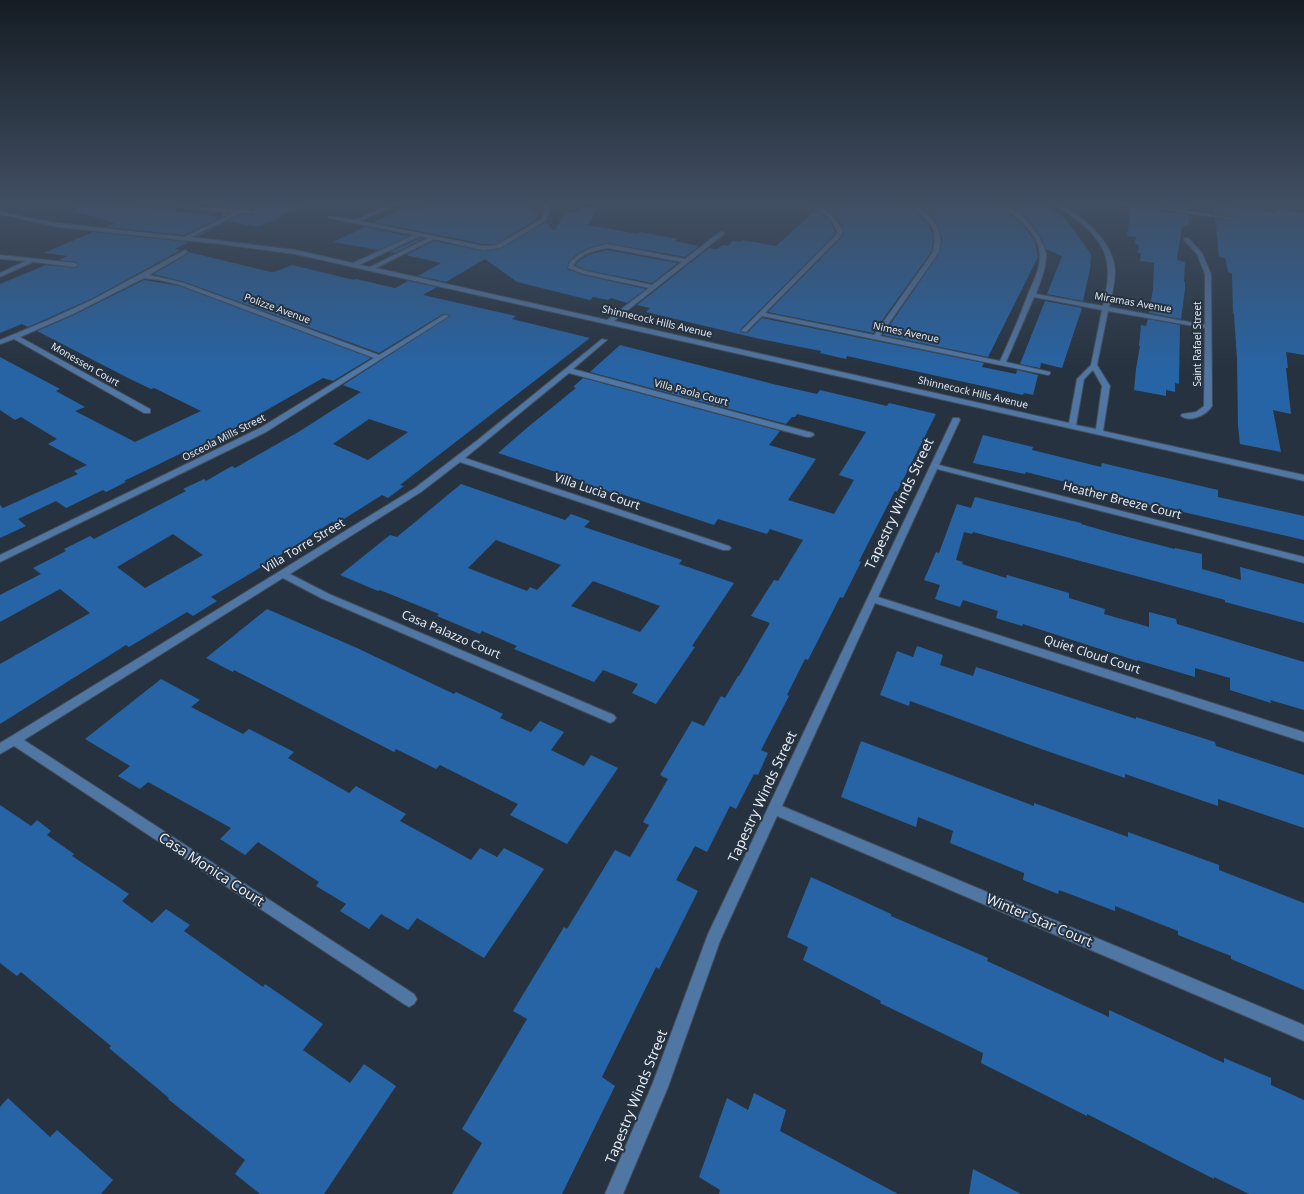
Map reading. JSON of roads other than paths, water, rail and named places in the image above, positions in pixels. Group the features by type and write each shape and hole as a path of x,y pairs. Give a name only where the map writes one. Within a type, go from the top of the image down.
{"street":[{"path":"22,260 76,265"},
{"path":"0,342 86,306 172,260"},
{"name":"Shinnecock Hills Avenue","path":"328,260 1304,478"},
{"path":"354,265 365,260"},
{"path":"370,269 388,260"},
{"path":"574,260 572,261 570,267 584,272 652,287"},
{"path":"680,260 686,261"},
{"path":"744,331 815,260"},
{"path":"876,337 931,260"},
{"path":"1002,363 1031,295 1040,271 1042,260"},
{"path":"1072,426 1081,379 1094,365 1102,321 1106,308 1112,269 1109,260"},
{"name":"Saint Rafael Street","path":"1185,416 1200,414 1206,411 1208,406 1208,274 1202,260"},
{"path":"0,275 32,261"},
{"path":"609,322 686,261"},
{"name":"Polizze Avenue","path":"144,276 187,286 380,358"},
{"name":"Miramas Avenue","path":"1031,295 1208,327"},
{"name":"Nimes Avenue","path":"761,314 1048,373"},
{"name":"Osceola Mills Street","path":"0,559 263,430 446,316"},
{"name":"Monessen Court","path":"14,336 147,411"},
{"name":"Villa Torre Street","path":"0,749 282,574 386,512 460,459 604,340"},
{"path":"1094,365 1106,386 1099,432"},
{"name":"Villa Paola Court","path":"567,370 810,435"},
{"name":"Tapestry Winds Street","path":"614,1194 660,1087 713,939 956,420"},
{"name":"Villa Lucia Court","path":"460,459 726,548"},
{"name":"Heather Breeze Court","path":"934,466 1304,560"},
{"name":"Casa Palazzo Court","path":"282,574 325,596 610,718"},
{"name":"Quiet Cloud Court","path":"872,599 1304,737"},
{"name":"Casa Monica Court","path":"14,740 409,999"},
{"name":"Winter Star Court","path":"775,808 1304,1033"}]}
